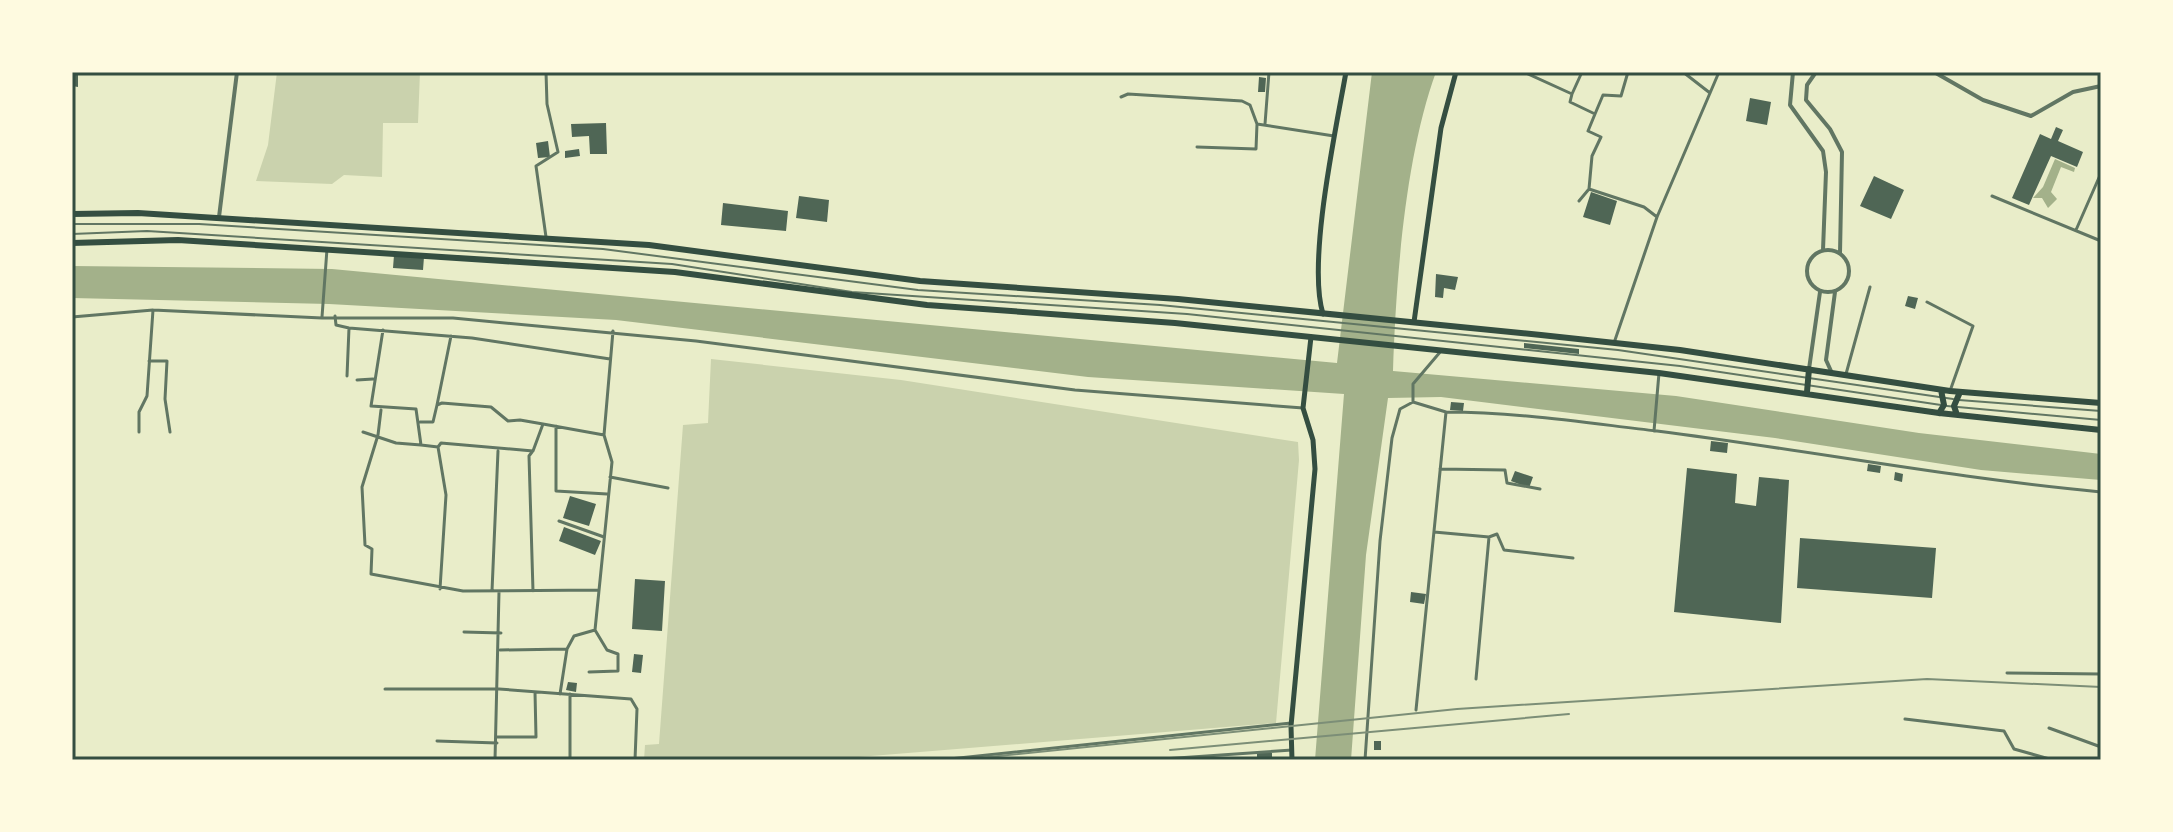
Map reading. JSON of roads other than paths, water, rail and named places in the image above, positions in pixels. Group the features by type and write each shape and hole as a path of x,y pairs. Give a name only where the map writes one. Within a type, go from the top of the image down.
{"highway":[{"path":"72,214 219,217 546,237 730,254 895,279 1414,322 1614,343 1809,372 1846,374 1943,398"},
{"path":"72,243 178,240 675,272 913,304 1323,338 1659,373 1939,413 2101,430"},
{"path":"1807,392 1809,372"},
{"path":"1939,413 1943,398 1950,391 1957,399 1957,415"},
{"path":"1957,399 2101,403"}],"main road":[{"path":"1311,313 1318,296 1322,222 1346,72"},
{"path":"1414,322 1441,128 1456,72"},
{"path":"1318,296 1324,314"},
{"path":"1292,760 1291,723 1315,469 1313,440 1303,408 1311,337"}],"street":[{"path":"219,217 237,72"},
{"path":"546,72 547,104 558,152 536,166 546,237"},
{"path":"1265,125 1269,72"},
{"path":"1524,72 1572,94"},
{"path":"1582,72 1571,102 1595,114"},
{"path":"1579,201 1589,189 1592,156 1601,137 1588,131 1603,95 1621,96 1628,72"},
{"path":"1683,72 1710,93"},
{"path":"1614,343 1657,217 1719,72"},
{"path":"1793,72 1790,105 1819,143 1826,161 1823,250"},
{"path":"1816,72 1807,85 1806,100 1836,137 1842,152 1840,253 1848,264 1849,278 1835,292 1826,360 1832,372"},
{"path":"1934,72 1983,100 2031,116 2073,92 2101,86"},
{"path":"1121,97 1128,94 1242,101 1250,105 1257,124 1256,149 1197,147"},
{"path":"1257,124 1334,136"},
{"path":"2076,230 2099,184 2101,173"},
{"path":"1589,189 1644,207 1657,217"},
{"path":"1992,196 2101,241"},
{"path":"322,315 327,249"},
{"path":"1835,292 1820,292 1810,283 1806,270 1812,257 1823,250 1840,253"},
{"path":"1846,374 1870,287"},
{"path":"1809,372 1820,292"},
{"path":"1927,302 1973,326 1950,391"},
{"path":"139,432 139,412 147,396 153,310"},
{"path":"72,317 101,312 153,310 453,318 613,331 1075,390 1303,408"},
{"path":"335,316 336,325 349,328 451,336 610,359"},
{"path":"347,376 349,328"},
{"path":"383,330 371,406 381,410 416,409 421,445"},
{"path":"589,672 612,674 618,671 620,662 618,654 607,650 595,630 612,462 604,435 613,331"},
{"path":"420,422 433,422 451,336"},
{"path":"1413,400 1413,384 1441,351"},
{"path":"149,361 167,361 165,399 170,432"},
{"path":"1654,429 1659,373"},
{"path":"357,380 373,379"},
{"path":"1413,400 1446,412 1654,429 1829,453 1999,482 2101,492"},
{"path":"1365,760 1380,541 1392,438 1400,409 1413,400"},
{"path":"437,405 491,407 508,421 604,435"},
{"path":"381,410 378,435 362,487 365,545 372,549 371,574 434,584 440,589 598,590"},
{"path":"1416,710 1446,412"},
{"path":"533,591 529,472 543,424"},
{"path":"556,426 556,491 608,494"},
{"path":"363,432 396,443 438,447"},
{"path":"438,447 441,443 533,451"},
{"path":"438,447 446,495 440,589"},
{"path":"492,591 498,450"},
{"path":"1440,469 1505,470 1507,483 1540,489"},
{"path":"610,477 668,488"},
{"path":"559,521 604,537"},
{"path":"1434,532 1489,537 1498,535 1504,550 1573,558"},
{"path":"1476,679 1489,537"},
{"path":"495,760 501,633 499,591"},
{"path":"560,694 567,649 574,636 595,630"},
{"path":"464,632 501,633"},
{"path":"500,650 567,649"},
{"path":"2007,673 2101,674"},
{"path":"385,689 499,689 635,701 635,760"},
{"path":"437,741 536,737 535,692"},
{"path":"570,694 570,760 596,760"},
{"path":"1905,719 2004,731 2014,749 2053,760"},
{"path":"940,760 1291,723"},
{"path":"2049,728 2101,747"},
{"path":"1148,760 1293,750"}],"lane":[{"path":"72,224 199,224 603,249 918,290 1160,305 1604,348 1809,372 1943,398 2101,420"},
{"path":"72,234 147,231 672,264 852,292 1187,314 1680,366 1807,384 2101,411"}],"railway":[{"path":"959,760 1457,709 1927,679 2101,687"},
{"path":"1170,750 1569,714"}]}
